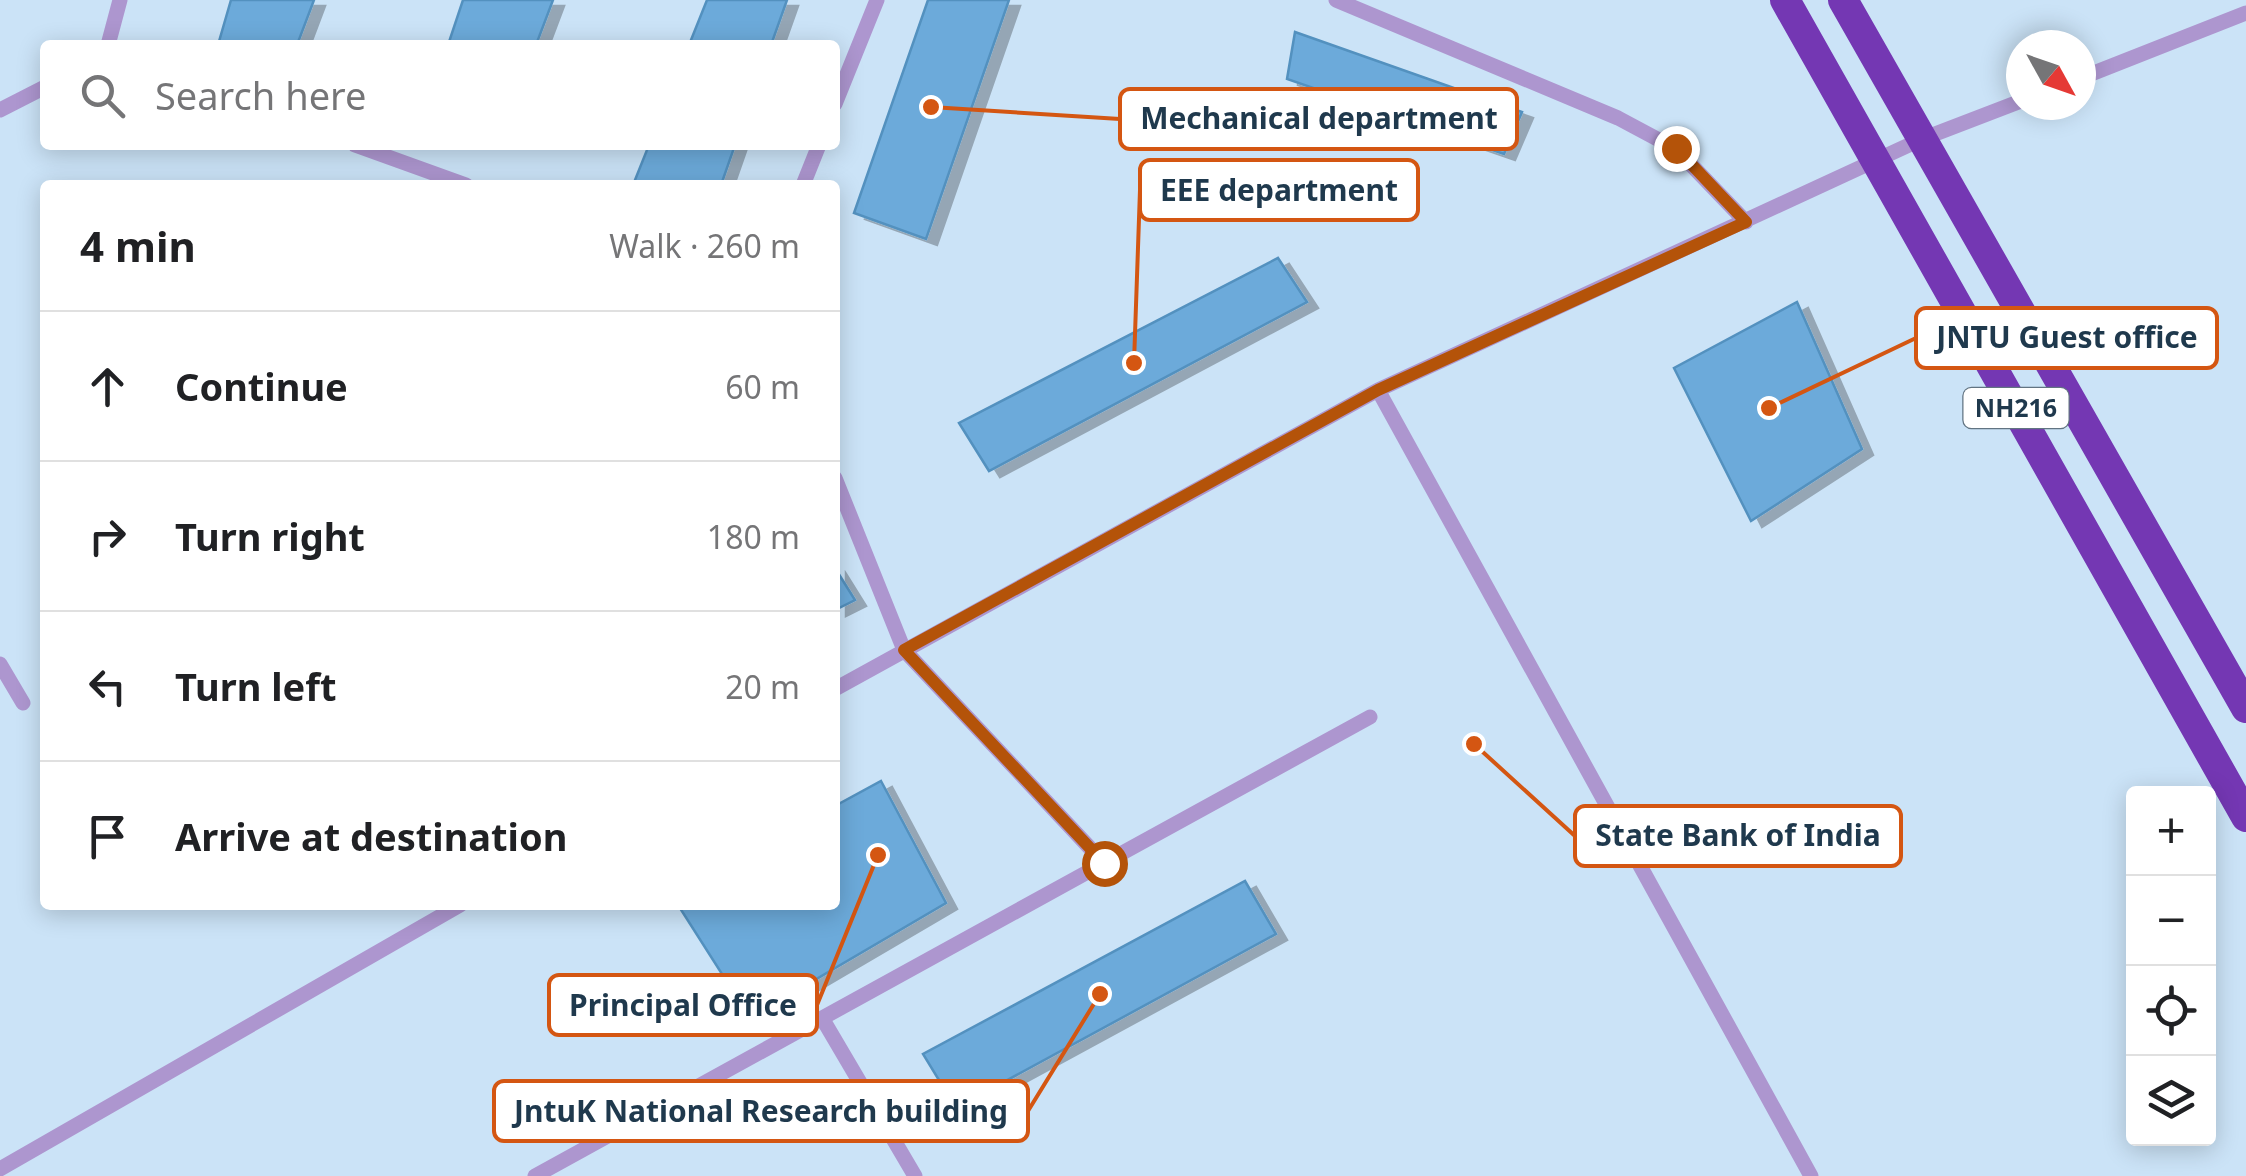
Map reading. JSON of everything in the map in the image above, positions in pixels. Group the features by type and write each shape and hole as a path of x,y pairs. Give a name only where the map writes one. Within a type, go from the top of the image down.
{"highway":[{"name":"NH216","path":"1784,0 2246,817"},
{"name":"NH216","path":"1843,0 2246,708"}],"lane":[{"path":"109,40 120,0"},
{"path":"840,91 876,0"},
{"path":"1336,0 1618,118 1676,148 1746,222"},
{"path":"2096,72 2246,13"},
{"path":"0,110 40,90"},
{"path":"840,686 1378,390 1922,139 2006,107"},
{"path":"369,150 452,180"},
{"path":"805,180 817,150"},
{"path":"1378,390 1811,1176"},
{"path":"840,490 904,650 1104,863"},
{"path":"0,664 23,703"},
{"path":"535,1176 1370,718"},
{"path":"0,1169 451,910"},
{"path":"822,1018 915,1176"}],"building":[{"path":"231,0 314,0 299,40 219,40"},
{"path":"463,0 553,0 538,40 450,40"},
{"path":"707,0 787,0 773,40 691,40"},
{"path":"928,0 1009,0 926,239 854,213"},
{"path":"1295,32 1522,112 1504,154 1287,79"},
{"path":"647,150 733,150 723,180 635,180"},
{"path":"1278,258 1307,302 989,471 959,423"},
{"path":"1797,302 1862,449 1751,521 1674,368"},
{"path":"840,576 855,600 840,608"},
{"path":"881,781 946,903 750,1018 681,910 840,910 840,803"},
{"path":"1245,881 1276,934 956,1108 923,1054"}],"place":[{"name":"Mechanical department","path":"931,107"},
{"name":"EEE department","path":"1134,363"},
{"name":"JNTU Guest office","path":"1769,408"},
{"name":"State Bank of India","path":"1474,744"},
{"name":"Principal Office","path":"878,855"},
{"name":"JntuK National Research building","path":"1100,994"}],"route":[{"path":"1104,863 904,650 1378,390 1746,222 1676,148"}]}
